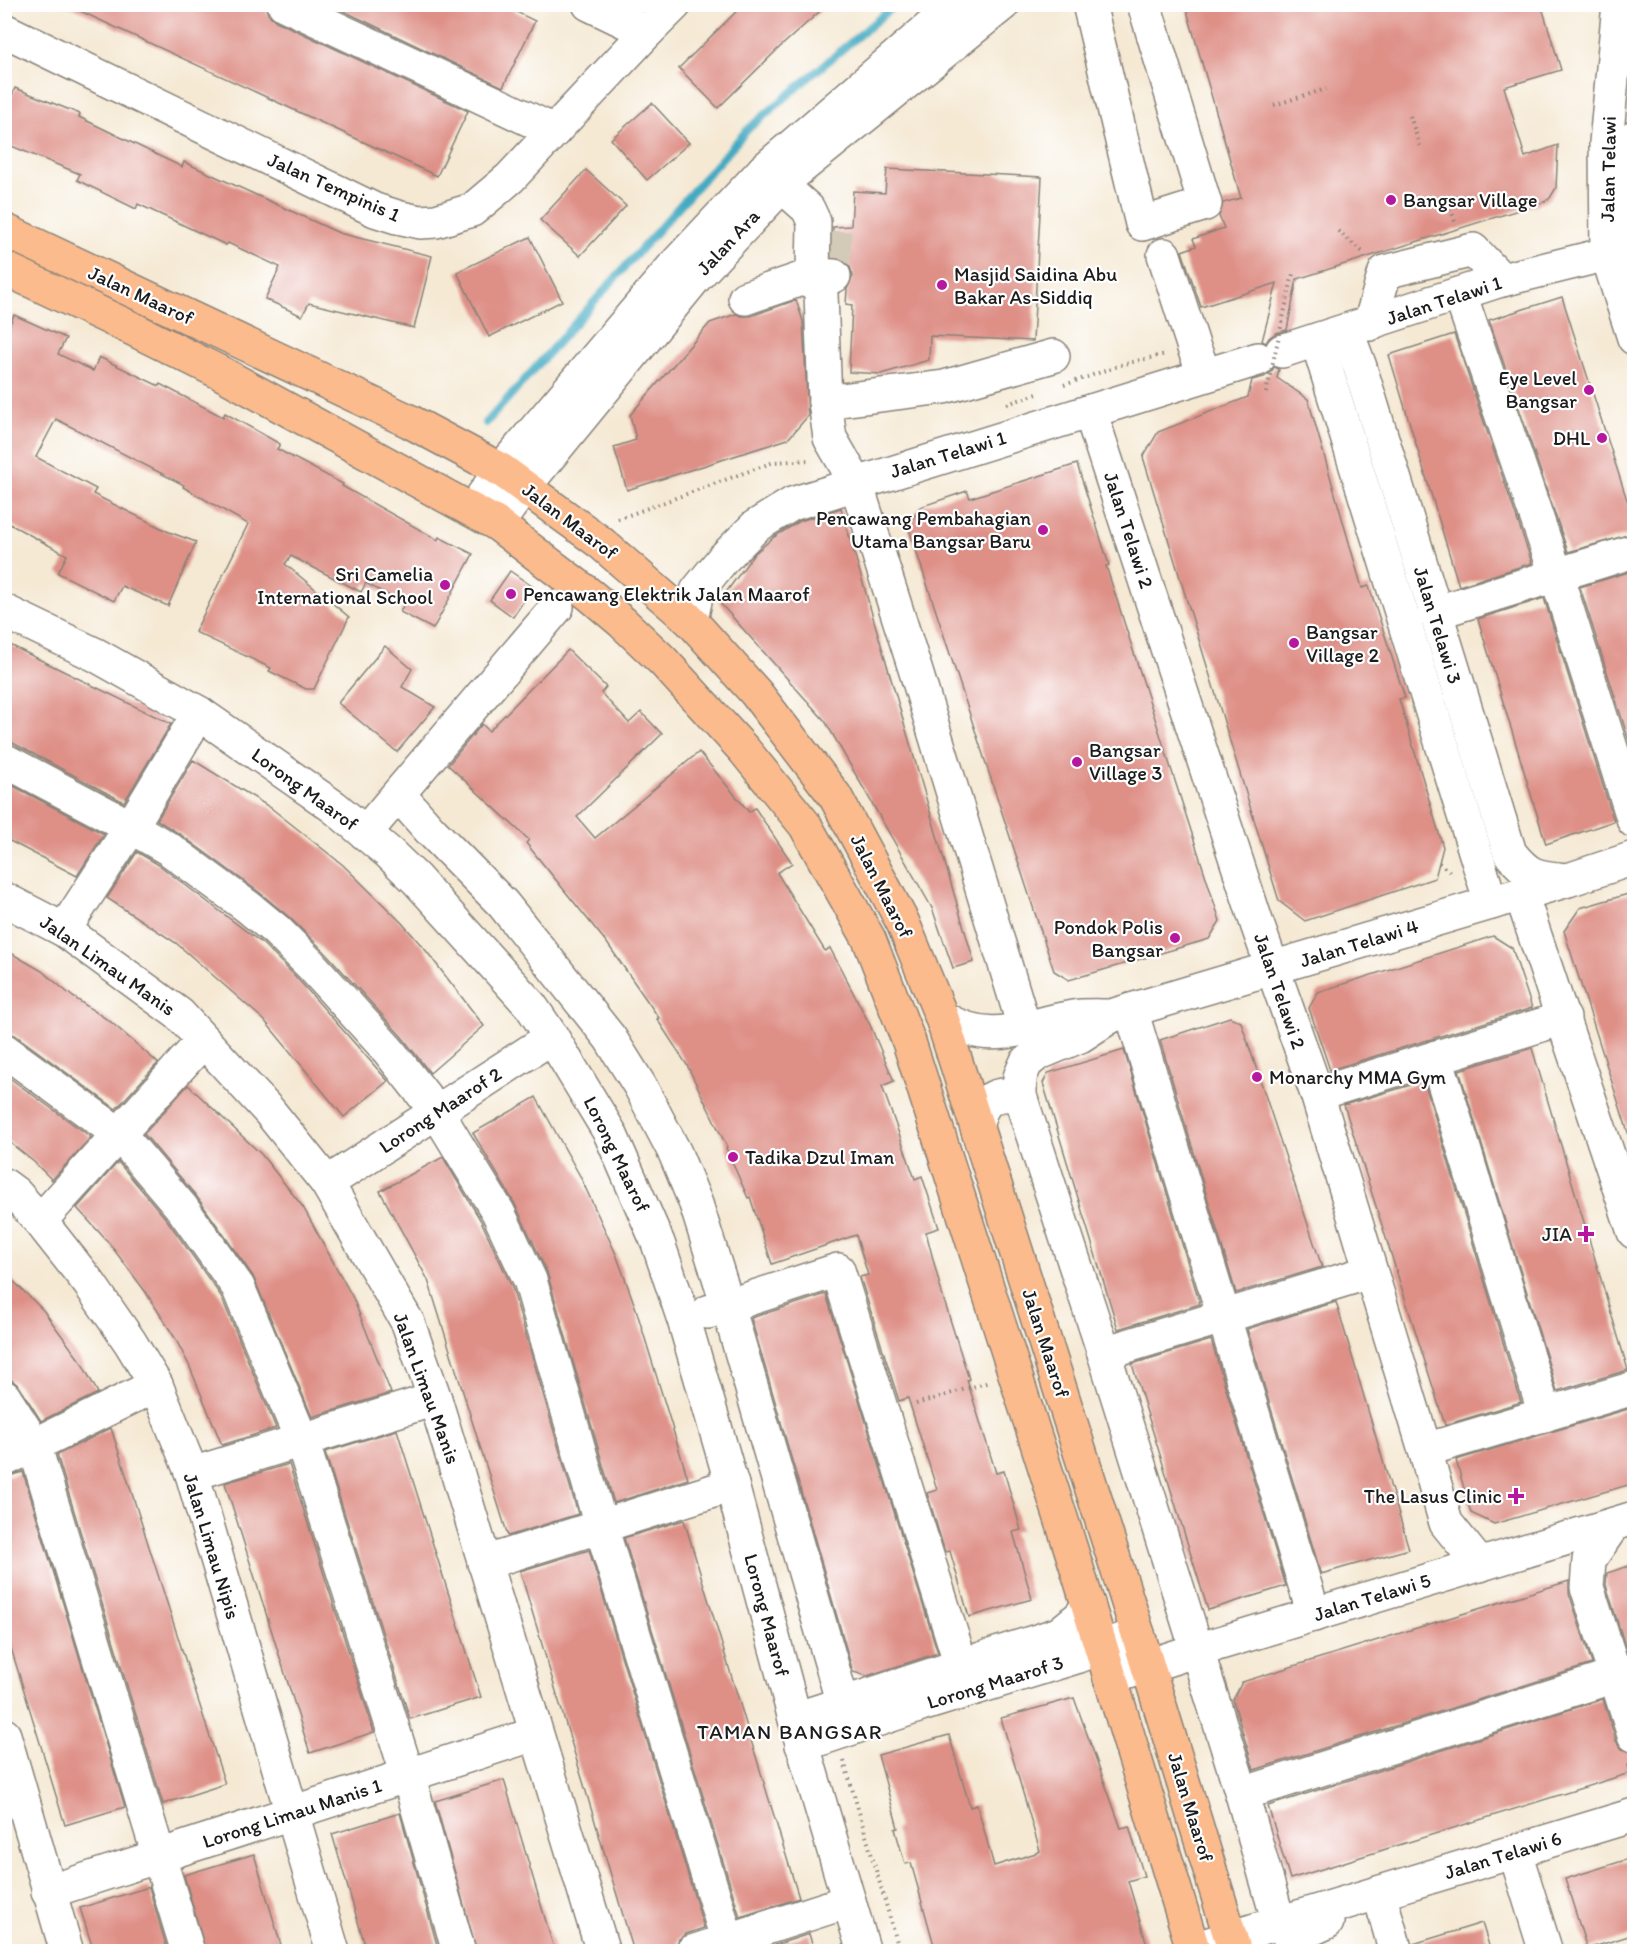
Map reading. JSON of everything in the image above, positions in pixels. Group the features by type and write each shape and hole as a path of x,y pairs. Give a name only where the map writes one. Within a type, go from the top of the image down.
{"main road":[{"name":"Jalan Maarof","path":"4,230 409,421 512,478 601,543 692,621 756,693 835,796 903,923 942,1018 1138,1634 1233,1944"},
{"name":"Jalan Maarof","path":"4,268 221,373 307,422 485,517 622,622 663,661 744,750 805,825 869,939 909,1042 1088,1604 1194,1950"}],"street":[{"path":"284,4 554,131"},
{"path":"589,4 647,32"},
{"name":"Jalan Tempinis 1","path":"4,30 375,210 397,218 420,222 436,221 472,210 510,178 675,4"},
{"name":"Jalan Ara","path":"485,517 512,478 694,279 778,172 957,4"},
{"name":"Jalan Ara","path":"778,172 1003,4"},
{"path":"1092,4 1090,8 1142,224 1205,204 1144,4"},
{"name":"Jalan Telawi","path":"1619,4 1606,143 1625,253"},
{"name":"Jalan Telawi","path":"1635,137 1621,295 1635,338"},
{"path":"778,172 820,199 830,212 835,227"},
{"path":"778,172 808,209 814,222 825,277 825,402 830,438 856,483 1025,1030"},
{"path":"1345,332 1385,272 1473,250 1502,280"},
{"name":"Jalan Telawi 1","path":"692,621 698,591 723,559 756,526 792,504 1090,411 1187,370 1270,355 1502,280 1625,253"},
{"path":"1154,258 1194,348 1187,370"},
{"path":"745,298 825,277"},
{"path":"1460,294 1556,574 1635,821"},
{"name":"Jalan Telawi 3","path":"1345,332 1360,367 1434,613 1510,853 1521,867 1536,877 1568,880"},
{"name":"Jalan Telawi 3","path":"1345,332 1506,898 1564,1018 1629,1196 1635,1232"},
{"path":"825,402 1055,372"},
{"name":"Jalan Telawi 2","path":"1090,411 1272,969 1317,1094 1446,1523 1480,1565"},
{"path":"1434,613 1635,550"},
{"path":"365,833 557,607"},
{"name":"Lorong Maarof","path":"4,611 105,660 199,713 309,789 365,833 416,879 531,1006 560,1048 610,1133 644,1206 684,1320 732,1485 798,1732 864,1952"},
{"path":"64,930 131,826 199,713"},
{"path":"4,760 131,826 169,849 276,930 388,1050 437,1112 498,1212 530,1280 601,1526 729,1946"},
{"path":"399,795 503,904 606,1034 640,1086 675,1153 699,1213 728,1306 847,1716 798,1732"},
{"name":"Jalan Telawi 4","path":"942,1018 969,1030 986,1034 1003,1034 1074,1017 1121,1013 1635,858"},
{"name":"Jalan Limau Manis","path":"4,899 64,930 179,1014 269,1111 327,1183 408,1323 435,1399 603,1952"},
{"path":"1194,1950 1233,1944 1284,1942 1242,1794 1104,1353 1020,1096 1020,1077 1026,1063 1037,1054 1080,1036 1121,1013 1224,1316 1314,1615"},
{"path":"1317,1094 1564,1018"},
{"name":"Lorong Maarof 2","path":"327,1183 437,1112 560,1048 606,1034"},
{"path":"40,1221 203,1041"},
{"path":"4,1050 119,1134 182,1208 238,1287 302,1441 408,1776 459,1952"},
{"path":"1436,1057 1545,1415"},
{"path":"977,1125 979,1113 985,1103 996,1096 1008,1093 1020,1096"},
{"name":"Jalan Limau Nipis","path":"4,1185 15,1193 40,1221 96,1293 156,1385 192,1474 333,1952"},
{"path":"684,1320 838,1270 961,1665"},
{"path":"1104,1353 1370,1272"},
{"path":"4,1460 156,1385"},
{"path":"1425,1450 1635,1388"},
{"path":"4,1398 34,1444 188,1952"},
{"path":"192,1474 435,1399"},
{"path":"484,1563 732,1485"},
{"path":"1624,1522 1589,1560 1587,1587 1625,1673 1635,1734"},
{"name":"Jalan Telawi 5","path":"1110,1678 1624,1522"},
{"name":"Lorong Maarof 3","path":"847,1716 961,1665 1059,1634 1081,1616 1088,1604"},
{"name":"Lorong Maarof 3","path":"847,1716 1079,1656 1138,1634"},
{"path":"1242,1794 1625,1673"},
{"name":"Lorong Limau Manis 1","path":"48,1892 536,1734"},
{"path":"4,1735 18,1828 48,1892 67,1952"},
{"name":"Jalan Telawi 6","path":"1284,1942 1290,1944 1294,1937 1345,1914 1375,1893 1635,1815"},
{"path":"1515,1852 1546,1952"},
{"path":"1375,1893 1396,1952"},
{"path":"692,1952 729,1946 849,1901"}],"path":[{"path":"1274,105 1326,89"},
{"path":"1410,116 1421,148"},
{"path":"1266,393 1293,274"},
{"path":"1055,372 1124,364 1187,370"},
{"path":"1001,406 1046,391"},
{"path":"612,521 774,462 809,460 839,453"},
{"path":"916,1404 991,1382"}],"building":[{"path":"65,4 265,4 268,14 276,21 468,111 437,176"},
{"path":"329,4 500,4 535,21 503,87"},
{"path":"744,4 828,4 718,108 679,68"},
{"name":"Bangsar Village","path":"1185,4 1541,4 1561,70 1504,87 1525,157 1558,145 1556,188 1550,198 1544,202 1297,279 1287,330 1276,333 1266,343 1262,341 1277,283 1201,307 1182,251 1196,246 1193,239 1224,228 1219,216 1223,203 1241,198"},
{"path":"15,88 80,114 79,117 182,167 184,162 339,233 432,256 414,328 309,303 302,316 265,299 280,267 138,204 136,209 77,180 80,174 4,143 4,114"},
{"path":"652,103 689,143 647,180 611,139"},
{"name":"Masjid Saidina Abu Bakar As-Siddiq","path":"887,169 1042,177 1033,341 930,336 929,360 881,374 849,372 852,305 846,304 847,289 853,276 845,261 832,257 833,227 851,226 853,191 885,193"},
{"path":"586,170 626,206 580,256 540,220"},
{"path":"530,237 562,301 489,337 457,272"},
{"path":"1562,297 1635,525 1635,533 1568,552 1489,320"},
{"path":"796,300 803,321 808,416 788,439 627,490 614,447 636,440 630,415 710,323 736,314 751,316"},
{"path":"14,315 66,338 58,354 93,371 99,357 159,386 160,384 223,417 225,413 280,444 277,449 343,484 342,486 438,540 439,537 473,554 433,629 400,612 404,604 366,583 361,592 291,556 285,564 349,617 314,689 306,689 269,671 271,668 195,632 248,524 183,487 184,485 56,419 36,457 96,489 93,494 169,532 196,542 168,606 122,586 114,601 58,573 67,555 4,521 4,337"},
{"path":"1454,334 1532,563 1459,586 1389,355"},
{"name":"Bangsar Village 2","path":"1274,367 1279,369 1277,378 1308,399 1362,588 1369,586 1405,698 1399,699 1443,847 1435,878 1305,921 1279,901 1143,457 1158,432 1248,397 1252,380 1264,377"},
{"name":"Bangsar Village 3","path":"1077,464 1109,565 1106,566 1220,921 1209,939 1069,980 1054,971 908,526 920,507 967,491 970,498"},
{"path":"841,508 974,962 953,968 932,908 825,721 719,602 754,554 774,537 800,521"},
{"path":"1635,570 1635,760 1580,587"},
{"name":"Pencawang Elektrik Jalan Maarof","path":"510,571 533,587 513,617 490,600"},
{"path":"1544,598 1614,821 1546,844 1478,619"},
{"path":"4,642 171,724 124,802 13,743 4,741"},
{"path":"385,646 412,669 402,687 435,707 397,752 338,703"},
{"path":"568,650 606,687 601,693 629,723 641,712 662,734 577,817 595,838 699,752 749,812 755,808 792,863 777,873 825,951 830,948 870,1025 894,1081 882,1086 915,1179 922,1176 939,1228 926,1232 942,1294 996,1473 1004,1471 1021,1530 1013,1532 1032,1599 969,1617 950,1551 945,1552 927,1493 937,1490 908,1398 899,1401 860,1277 868,1275 856,1235 772,1264 750,1197 748,1198 727,1147 687,1065 657,1019 659,1018 607,943 526,843 529,840 448,765 482,724 489,731"},
{"path":"193,760 271,808 343,865 424,948 484,1026 430,1073 402,1037 324,951 289,917 259,892 180,834 157,820"},
{"path":"4,781 104,834 77,876 4,838"},
{"path":"137,852 159,865 263,944 296,977 388,1081 344,1117 264,1020 176,943 107,898"},
{"path":"1635,892 1635,1138 1630,1139 1564,931 1580,908"},
{"path":"1493,936 1512,948 1532,1008 1330,1070 1309,1008 1318,992"},
{"path":"4,949 42,971 73,997 111,1022 158,1063 116,1109 15,1035 4,1032"},
{"path":"1230,1017 1241,1022 1322,1267 1236,1293 1160,1040"},
{"path":"1532,1048 1628,1370 1557,1391 1459,1070"},
{"path":"1124,1050 1200,1304 1118,1329 1043,1083 1048,1073"},
{"path":"4,1074 91,1137 52,1180 4,1138"},
{"path":"1424,1081 1521,1402 1445,1425 1344,1105"},
{"path":"188,1085 261,1154 303,1207 353,1298 391,1393 312,1417 253,1276 197,1197 144,1134"},
{"path":"536,1097 580,1176 616,1254 636,1309 688,1479 614,1503 547,1272 515,1204 473,1133"},
{"path":"443,1157 481,1221 512,1287 578,1514 508,1536 428,1280 380,1191"},
{"path":"118,1162 167,1220 221,1296 276,1428 222,1445 189,1365 175,1338 145,1291 109,1243 77,1208"},
{"path":"4,1272 43,1310 81,1362 98,1393 41,1421 19,1386 4,1378"},
{"path":"826,1294 938,1653 867,1676 853,1672 751,1318"},
{"path":"1336,1302 1409,1549 1321,1574 1247,1329"},
{"path":"1211,1340 1286,1586 1208,1610 1132,1364"},
{"path":"1635,1407 1635,1483 1494,1524 1471,1513 1456,1460"},
{"path":"111,1428 225,1784 163,1804 57,1455"},
{"path":"397,1430 481,1697 410,1719 325,1452"},
{"path":"289,1464 374,1732 310,1753 225,1483"},
{"path":"23,1472 125,1807 65,1825 4,1625 4,1478"},
{"path":"684,1520 799,1898 740,1917 624,1538"},
{"path":"589,1550 704,1928 679,1939 674,1952 634,1952 520,1571"},
{"path":"1635,1564 1635,1652 1627,1652 1606,1585 1607,1573"},
{"path":"1569,1581 1569,1593 1592,1664 1254,1770 1233,1700 1242,1682"},
{"path":"1074,1698 1121,1828 1129,1826 1144,1876 1128,1881 1149,1952 936,1952 911,1863 905,1864 895,1829 898,1828 878,1755 949,1735 970,1807 977,1805 994,1866 1040,1851 1001,1718"},
{"path":"1603,1699 1616,1741 1622,1749 1635,1753 1635,1763 1628,1765 1630,1773 1290,1879 1268,1806"},
{"path":"504,1780 555,1952 477,1952 435,1801"},
{"path":"400,1813 439,1952 367,1952 332,1834"},
{"path":"254,1854 283,1952 206,1952 184,1875"},
{"path":"1635,1857 1635,1934 1587,1949 1565,1879"},
{"path":"149,1887 168,1952 94,1952 80,1908"},
{"path":"1482,1923 1491,1952 1414,1952 1413,1944"},
{"path":"809,1934 815,1952 754,1952"}],"waterway":[{"path":"486,423 748,129 896,4"}],"tunnel":[{"path":"834,264 835,227"}],"place":[{"name":"Bangsar Village","path":"1391,200"},
{"name":"Masjid Saidina Abu Bakar As-Siddiq","path":"942,285"},
{"name":"Eye Level Bangsar","path":"1589,390"},
{"name":"DHL","path":"1602,438"},
{"name":"Pencawang Pembahagian Utama Bangsar Baru","path":"1043,530"},
{"name":"Sri Camelia International School","path":"445,585"},
{"name":"Pencawang Elektrik Jalan Maarof","path":"511,594"},
{"name":"Bangsar Village 2","path":"1294,643"},
{"name":"Bangsar Village 3","path":"1077,762"},
{"name":"Pondok Polis Bangsar","path":"1175,938"},
{"name":"Monarchy MMA Gym","path":"1257,1077"},
{"name":"Tadika Dzul Iman","path":"733,1157"},
{"name":"JIA","path":"1586,1234"},
{"name":"The Lasus Clinic","path":"1516,1496"}],"district":[{"name":"TAMAN BANGSAR","path":"790,1732"}]}
